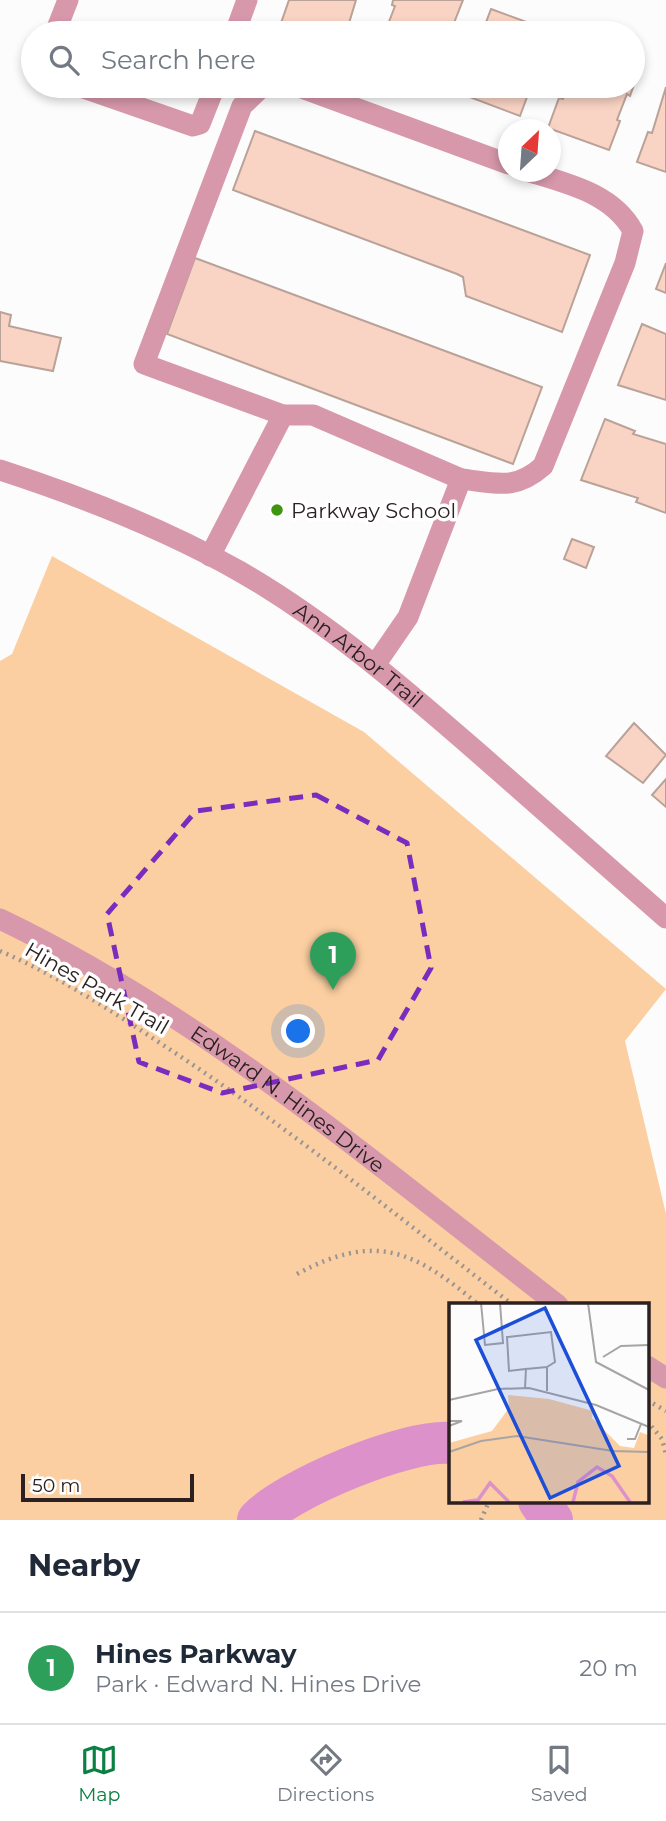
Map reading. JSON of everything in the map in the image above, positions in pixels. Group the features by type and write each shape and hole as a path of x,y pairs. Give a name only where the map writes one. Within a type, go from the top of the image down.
{"street":[{"path":"60,21 68,0"},
{"path":"239,21 247,0"},
{"path":"112,98 193,126 200,124 211,98"},
{"path":"250,98 242,106 144,364 283,415 313,415 323,418 461,479 507,485 528,480 543,466 625,263 633,231 623,213 601,198 557,182"},
{"path":"329,98 498,160"},
{"path":"211,556 283,415"},
{"name":"Ann Arbor Trail","path":"0,470 124,514 211,556 317,622 375,665 666,918"},
{"path":"375,665 408,617 461,479"},
{"name":"Edward N. Hines Drive","path":"0,919 84,961 227,1051 555,1303"},
{"path":"648,1367 666,1378"}],"path":[{"name":"Hines Park Trail","path":"0,951 128,1021 213,1077 510,1303"},
{"path":"297,1274 330,1256 363,1250 397,1253 432,1270 476,1303"},
{"path":"648,1401 666,1411"},
{"path":"648,1421 662,1439 666,1454"},
{"path":"481,1520 488,1503"}],"highlighted area":[{"path":"316,795 407,843 431,968 378,1060 222,1093 139,1062 107,914 196,811"}],"shaded area":[{"path":"52,556 364,732 666,989 625,1041 666,1214 666,1520 0,1520 0,661 12,654"}],"building":[{"path":"289,0 356,0 350,21 282,21"},
{"path":"393,0 463,0 455,21 389,21 395,6 392,5"},
{"path":"491,9 524,21 486,21"},
{"path":"666,87 666,172 637,162 648,132 652,133"},
{"path":"472,98 527,98 520,116"},
{"path":"559,98 625,98 609,150 561,133 561,119 551,119"},
{"path":"255,131 590,255 562,332 466,296 463,277 457,274 233,190"},
{"path":"195,258 542,387 513,464 167,334"},
{"path":"666,263 666,293 656,289"},
{"path":"0,312 11,315 9,326 61,338 53,371 0,361"},
{"path":"642,324 666,334 666,400 618,385"},
{"path":"605,419 635,431 633,434 666,444 666,513 636,502 638,498 581,480"},
{"path":"572,539 594,547 586,568 564,559"},
{"path":"634,723 666,755 643,783 606,756"},
{"path":"666,779 666,807 652,795"}],"waterway":[{"path":"258,1520 295,1494 350,1468 407,1449 449,1443"},
{"path":"540,1503 552,1520"}],"place":[{"name":"Parkway School","path":"277,510"},
{"name":"Hines Parkway","path":"333,990"}]}
